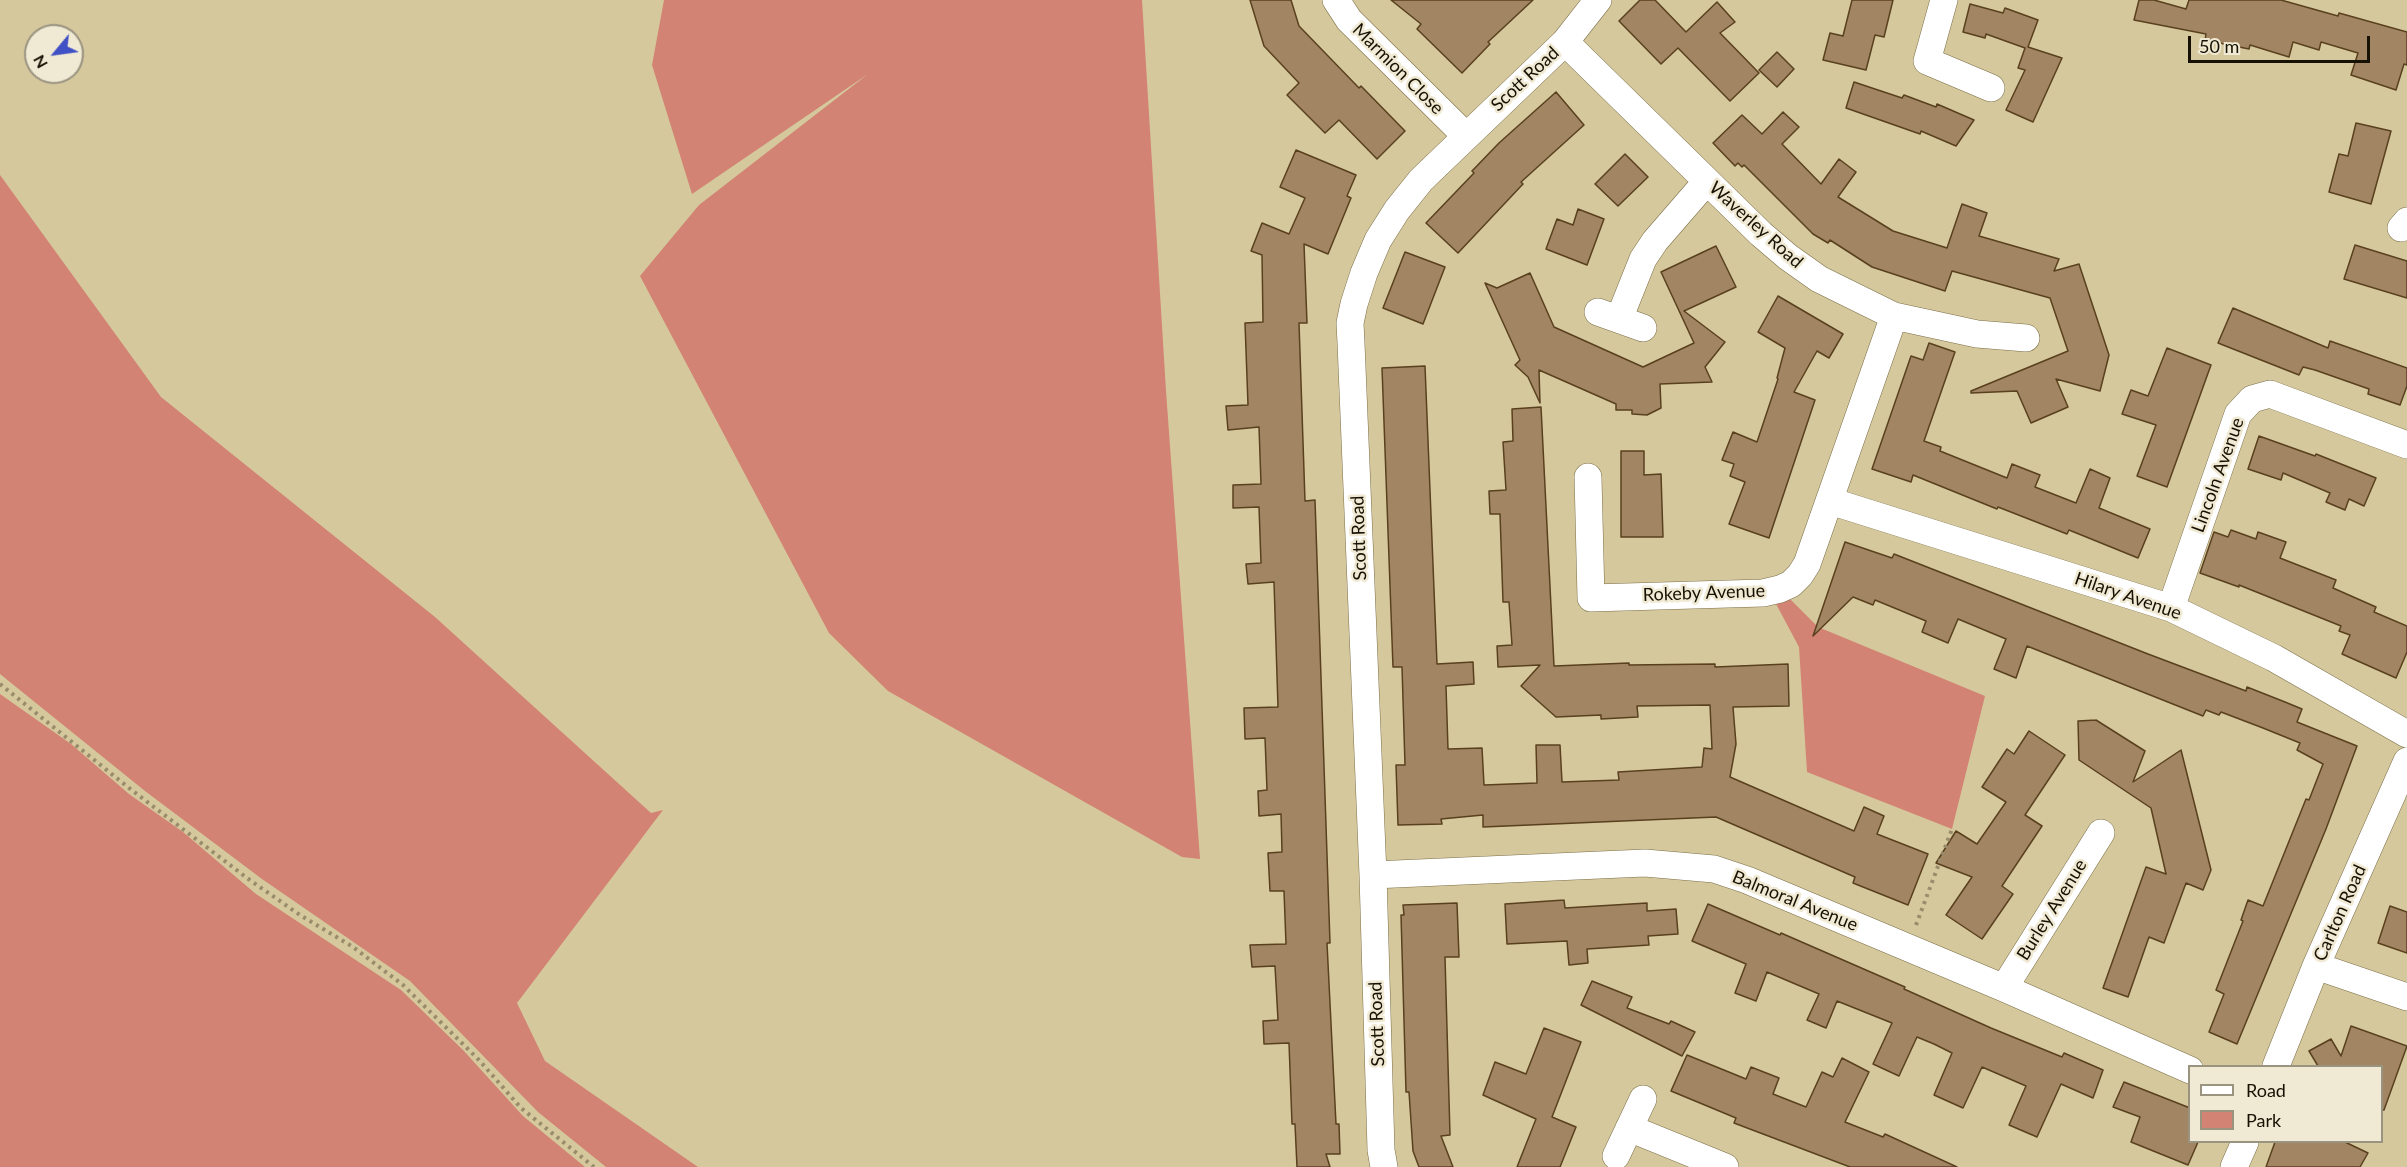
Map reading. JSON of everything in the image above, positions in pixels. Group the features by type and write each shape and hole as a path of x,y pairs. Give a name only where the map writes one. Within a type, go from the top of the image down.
{"street":[{"name":"Marmion Close","path":"1336,0 1349,20 1465,135"},
{"name":"Scott Road","path":"1384,1167 1381,1150 1373,875 1350,323 1364,273 1378,240 1396,210 1421,180 1465,135 1565,42 1598,0"},
{"path":"1944,0 1927,61 1991,88"},
{"name":"Waverley Road","path":"1565,42 1788,257 1819,279 1894,315 1977,334 2026,338"},
{"path":"1620,320 1643,259 1707,181"},
{"name":"Rokeby Avenue","path":"1588,477 1591,598 1763,593 1780,589 1795,579 1807,564 1894,315"},
{"name":"Lincoln Avenue","path":"2171,608 2238,414 2252,399 2270,394 2407,445"},
{"name":"Hilary Avenue","path":"1830,501 2171,608 2274,658 2407,734"},
{"name":"Carlton Road","path":"2276,1065 2316,966 2407,760"},
{"name":"Burley Avenue","path":"2004,988 2100,832"},
{"name":"Balmoral Avenue","path":"1373,875 1645,863 1714,869 1747,880 2004,988 2188,1069"},
{"path":"2316,966 2407,997"},
{"path":"1616,1156 1643,1099"},
{"path":"1629,1128 1725,1167"},
{"path":"2234,1167 2245,1143"}],"path":[{"path":"0,684 129,788 247,878 300,915 352,947 403,985 479,1060 521,1108 594,1167"},
{"path":"1908,948 1952,829"}],"green space":[{"path":"664,0 1142,0 1166,391 1200,859 1182,857 888,691 829,633 640,276 699,205 868,74 692,194 652,65"},
{"path":"0,175 161,397 435,617 651,813 663,810 517,1003 545,1061 698,1167 606,1167 538,1112 410,981 262,879 145,791 0,674"},
{"path":"1790,599 1818,627 1985,696 1952,829 1807,772 1799,647 1775,602"},
{"path":"0,694 71,744 129,794 183,832 256,894 401,990 463,1050 523,1116 585,1167 0,1167"}],"building":[{"path":"1250,0 1291,0 1299,26 1359,88 1361,86 1405,131 1377,159 1339,120 1325,133 1287,95 1299,83 1264,46"},
{"path":"1391,0 1533,0 1488,42 1490,44 1462,73 1417,29 1421,24"},
{"path":"1640,0 1655,0 1686,32 1717,2 1735,22 1720,33 1759,73 1730,101 1678,48 1661,64 1619,21"},
{"path":"1852,0 1893,0 1884,37 1875,35 1866,70 1823,60 1830,33 1843,36"},
{"path":"2139,0 2154,0 2186,9 2189,0 2281,0 2338,16 2339,13 2407,32 2407,65 2404,64 2396,90 2351,75 2358,53 2321,42 2319,50 2293,42 2289,57 2250,45 2249,49 2205,40 2206,34 2134,20"},
{"path":"1970,4 2003,13 2005,8 2038,20 2028,47 2062,58 2033,122 2006,110 2025,70 2018,68 2025,48 1986,34 1985,38 1963,32"},
{"path":"1777,52 1794,69 1777,87 1759,70"},
{"path":"1854,82 1902,98 1904,95 1936,107 1937,104 1974,120 1956,146 1921,131 1920,134 1846,108"},
{"path":"1556,92 1584,125 1521,182 1523,184 1458,253 1426,223 1499,143"},
{"path":"1783,112 1799,127 1782,144 1821,184 1839,159 1856,172 1838,197 1893,231 1947,248 1962,204 1987,213 1979,236 2059,259 2054,271 2079,264 2109,355 2100,391 2056,379 2068,407 2031,423 2017,391 1971,393 1971,391 2068,351 2050,298 1952,271 1945,291 1872,267 1830,240 1828,243 1813,234 1744,165 1742,167 1738,163 1735,166 1713,143 1742,115 1762,134"},
{"path":"2356,123 2391,131 2371,204 2329,192 2339,154 2348,156"},
{"path":"1296,150 1356,175 1347,196 1351,198 1328,254 1304,244 1307,323 1299,323 1305,501 1315,500 1330,943 1327,943 1336,1124 1339,1124 1340,1154 1326,1154 1330,1167 1297,1167 1295,1124 1292,1124 1289,1043 1264,1044 1263,1021 1278,1020 1275,966 1252,967 1250,945 1286,944 1284,891 1270,891 1268,853 1282,852 1281,814 1259,816 1258,791 1267,790 1265,738 1245,739 1244,708 1278,707 1274,582 1248,584 1246,564 1261,563 1259,507 1233,508 1233,485 1261,484 1259,427 1228,430 1226,406 1248,405 1245,323 1263,322 1262,255 1251,251 1262,223 1289,234 1305,198 1280,187"},
{"path":"1625,154 1648,177 1618,206 1595,184"},
{"path":"1578,209 1604,219 1587,265 1546,249 1557,219 1573,225"},
{"path":"2355,245 2407,261 2407,298 2344,279"},
{"path":"1716,246 1736,287 1684,311 1725,342 1705,367 1712,382 1660,384 1661,408 1647,415 1632,414 1632,410 1616,410 1616,404 1539,370 1540,403 1528,377 1515,365 1520,360 1485,283 1497,288 1530,273 1554,327 1643,367 1694,343 1661,272"},
{"path":"1405,252 1445,267 1423,324 1383,308"},
{"path":"1778,296 1843,334 1829,358 1817,351 1794,392 1815,400 1769,538 1729,524 1745,482 1730,476 1734,464 1722,460 1733,432 1757,442 1778,379 1785,348 1758,332"},
{"path":"2233,308 2328,348 2330,341 2407,368 2407,386 2400,405 2368,394 2369,389 2315,370 2303,367 2299,375 2218,343"},
{"path":"1929,343 1955,352 1924,441 1941,447 1940,451 2007,478 2012,464 2040,475 2035,487 2076,503 2090,469 2110,478 2099,508 2150,529 2138,558 2069,530 2067,534 1998,507 1997,509 1913,475 1911,482 1872,469 1911,356 1923,360"},
{"path":"2167,348 2211,365 2167,487 2137,476 2156,425 2122,414 2131,390 2148,396"},
{"path":"1425,366 1437,664 1473,662 1474,684 1446,686 1448,749 1482,748 1484,785 1537,783 1536,745 1560,745 1562,782 1619,780 1618,772 1702,767 1704,748 1712,749 1710,705 1637,706 1638,717 1601,719 1601,715 1556,717 1521,686 1540,665 1498,667 1497,646 1512,645 1509,602 1503,602 1500,514 1490,514 1489,491 1506,490 1503,442 1513,441 1512,409 1541,407 1554,666 1629,663 1629,665 1715,664 1715,667 1788,664 1789,706 1733,707 1736,744 1730,777 1854,831 1864,807 1884,816 1877,834 1928,854 1908,905 1853,883 1855,877 1716,817 1483,827 1483,815 1441,819 1442,824 1398,825 1396,765 1405,765 1402,667 1393,667 1382,368"},
{"path":"2259,436 2315,456 2316,454 2376,478 2364,506 2349,499 2345,510 2326,502 2330,493 2283,473 2281,480 2248,469"},
{"path":"1621,451 1644,451 1644,475 1661,474 1663,537 1621,537"},
{"path":"2231,530 2256,539 2258,532 2286,542 2280,558 2336,580 2333,588 2376,607 2374,612 2407,626 2407,652 2396,678 2342,654 2350,635 2339,631 2341,626 2239,585 2239,587 2200,573 2214,532 2228,537"},
{"path":"1845,542 1892,558 1894,554 2148,654 2246,691 2247,687 2285,702 2302,709 2297,722 2357,746 2326,829 2237,1044 2209,1032 2224,994 2216,990 2243,921 2241,920 2248,900 2263,906 2306,799 2309,800 2323,764 2297,750 2300,743 2263,728 2221,712 2219,715 2206,710 2203,716 2027,646 2016,678 1994,669 2006,639 1958,619 1948,643 1922,632 1926,621 1875,600 1873,605 1853,597 1813,636"},
{"path":"2096,720 2145,751 2133,782 2181,750 2211,870 2203,890 2186,883 2164,943 2149,937 2128,997 2103,988 2146,867 2166,874 2151,808 2079,760 2078,721"},
{"path":"2029,731 2065,755 2025,815 2042,826 2002,886 2013,894 1982,939 1946,915 1972,877 1936,863 1956,831 1977,844 2006,802 1982,787 2007,749 2014,754"},
{"path":"1564,900 1565,908 1647,903 1647,911 1676,909 1678,934 1648,936 1649,945 1587,949 1588,963 1569,965 1567,941 1507,944 1505,904"},
{"path":"1457,903 1459,957 1445,957 1450,1135 1441,1136 1453,1167 1419,1167 1413,1151 1409,1092 1406,1092 1401,915 1404,915 1403,905"},
{"path":"1708,904 1905,987 1904,989 1991,1028 2062,1057 2064,1053 2103,1070 2093,1098 2061,1084 2037,1137 2009,1125 2026,1086 1982,1067 1963,1108 1934,1095 1952,1053 1917,1037 1899,1076 1873,1064 1892,1023 1837,1001 1826,1028 1807,1020 1819,994 1767,972 1756,1001 1735,993 1746,964 1692,941"},
{"path":"2390,906 2407,912 2407,953 2378,943"},
{"path":"1592,981 1632,997 1627,1008 1669,1024 1671,1021 1695,1032 1682,1056 1581,1005"},
{"path":"2351,1026 2407,1046 2384,1110 2383,1065 2317,1065 2309,1051 2331,1039 2341,1056"},
{"path":"1544,1028 1581,1042 1552,1117 1576,1127 1560,1167 1517,1167 1536,1119 1483,1095 1495,1062 1526,1074"},
{"path":"1687,1055 1746,1079 1751,1067 1779,1078 1773,1094 1806,1107 1822,1072 1833,1077 1842,1058 1869,1072 1845,1122 1883,1137 1885,1134 1957,1167 1850,1167 1734,1123 1736,1118 1671,1091"},
{"path":"2124,1082 2188,1107 2188,1143 2198,1143 2188,1165 2131,1142 2140,1117 2113,1107"},
{"path":"2275,1143 2347,1143 2368,1153 2360,1167 2266,1167"}]}
